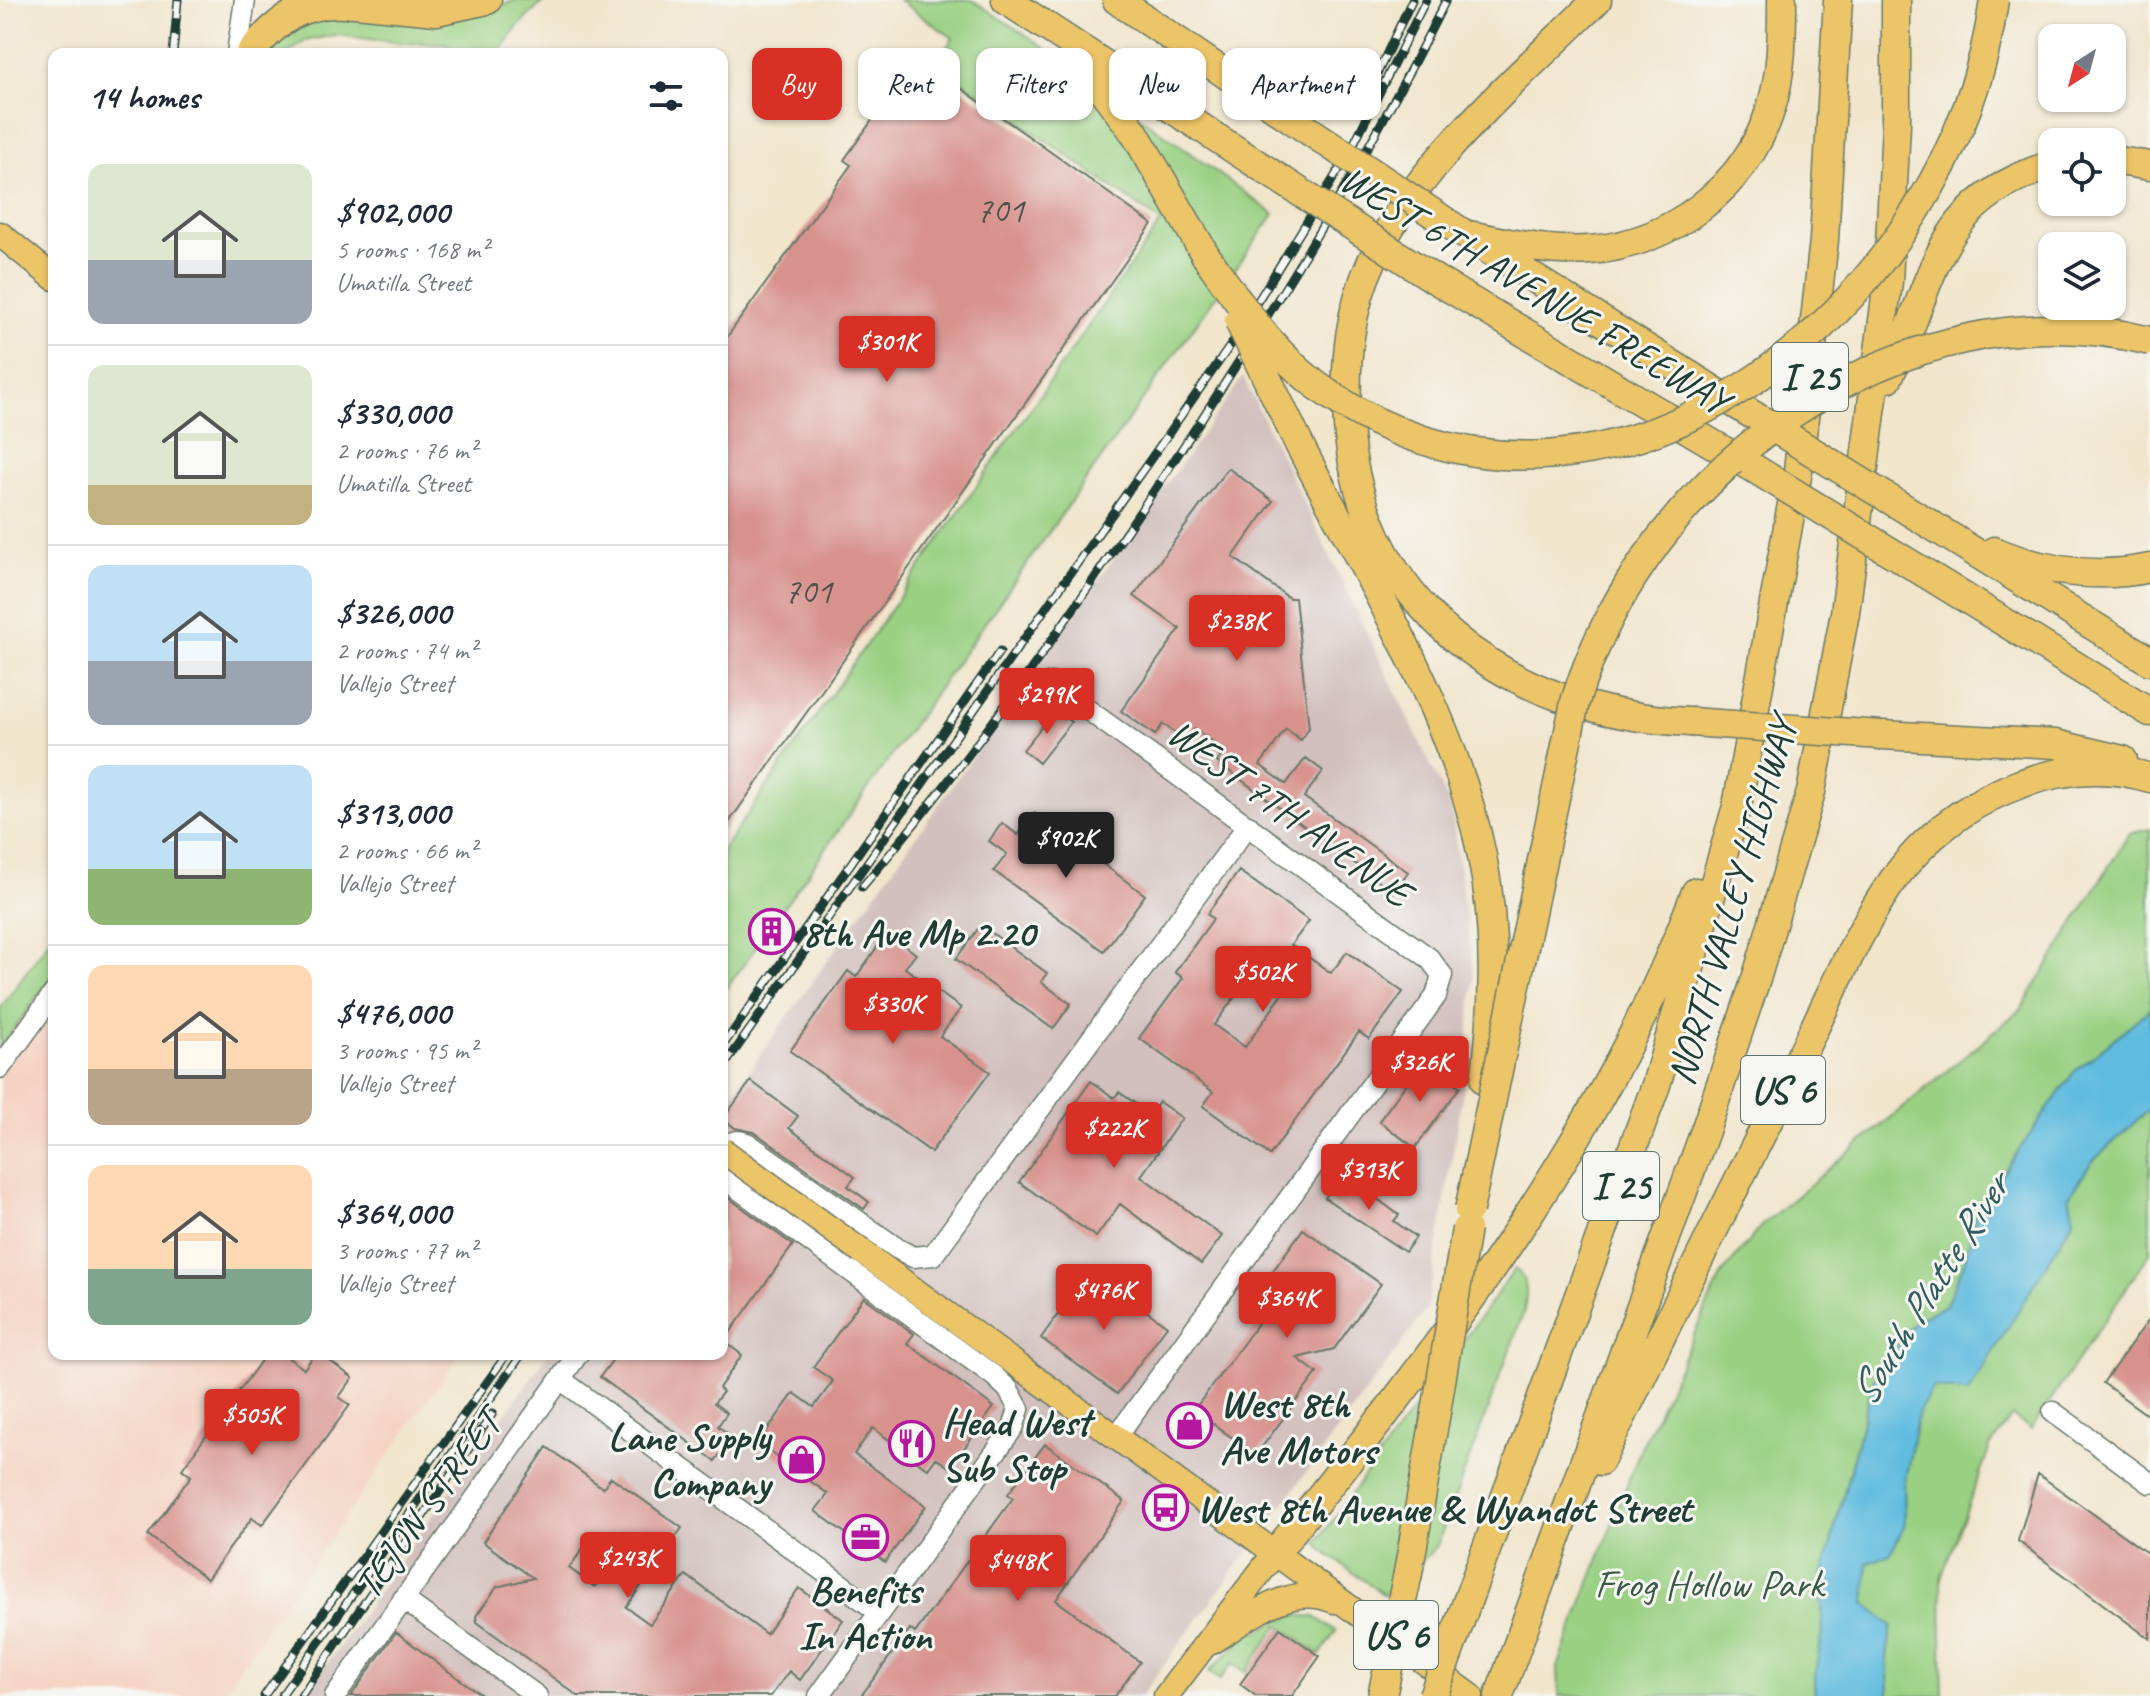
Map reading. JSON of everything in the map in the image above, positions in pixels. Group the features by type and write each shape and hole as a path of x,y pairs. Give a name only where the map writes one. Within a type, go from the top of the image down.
{"highway":[{"path":"325,0 372,6"},
{"path":"255,48 271,30 292,14 328,3 436,11 487,0"},
{"name":"WEST 6TH AVENUE FREEWAY","path":"1006,0 1436,280 1755,469 2150,712"},
{"name":"WEST 6TH AVENUE FREEWAY","path":"1117,0 1464,234 2150,661"},
{"path":"1597,0 1446,154 1386,235 1370,265 1351,328 1347,396 1351,448 1365,507 1395,570 1426,611 1495,667 1557,698 1612,714 1882,735 2056,744 2100,752 2150,771"},
{"path":"1464,234 1548,249 1589,250 1651,237 1694,213 1735,173 1768,117 1780,63 1782,0"},
{"name":"NORTH VALLEY HIGHWAY","path":"1433,1696 1656,1085 1725,857 1749,750 1784,563 1810,371 1833,133 1838,0"},
{"name":"NORTH VALLEY HIGHWAY","path":"1499,1696 1548,1566 1623,1348 1705,1131 1795,852 1821,748 1843,628 1873,407 1893,202 1896,0"},
{"path":"1206,256 1246,312 1286,359 1327,393 1394,429 1450,446 1508,455 1565,455 1620,443 1696,413 1764,375 1809,339 1866,281 1910,221 1952,148 1976,85 1994,0"},
{"path":"1064,38 1120,111 1206,256 1434,709 1471,811 1489,898 1493,981 1488,1056 1469,1210"},
{"path":"2126,162 2150,166"},
{"path":"1873,407 1907,340 1933,262 1960,219 2005,186 2038,171"},
{"name":"US 6","path":"1382,1696 1424,1484 1469,1210 1575,702 1595,645 1613,611 1666,531 1722,470 1763,434 1836,388 1893,363 1956,342 2015,331 2076,329 2150,341"},
{"path":"1933,526 2004,555 2057,570 2102,574 2150,568"},
{"path":"1275,1553 1410,1382 1570,1153 1619,1064 1677,944 1749,750"},
{"name":"US 6","path":"1548,1566 1731,1192 1872,918 1901,870 1948,824 2022,783 2076,770 2132,773 2150,778"}],"main road":[{"path":"0,234 48,273"},
{"path":"728,1156 1471,1696"},
{"path":"1166,1696 1275,1553"},
{"path":"1197,1653 1253,1615 1285,1599 1312,1595 1352,1609"}],"street":[{"path":"238,48 245,0"},
{"name":"WEST 7TH AVENUE","path":"1051,683 1429,958 1442,975 1436,996 1116,1437"},
{"path":"728,1144 738,1139 747,1143 898,1249 920,1258 938,1250 1248,825"},
{"path":"0,1068 48,1001"},
{"path":"728,1181 994,1376 1017,1400 1019,1418 1013,1428 819,1696"},
{"name":"TEJON STREET","path":"335,1696 574,1360"},
{"path":"560,1379 879,1612"},
{"path":"2053,1412 2150,1483"},
{"path":"403,1599 537,1696"}],"shaded area":[{"path":"1243,377 1451,807 1474,977 1464,1085 1427,1309 1141,1696 318,1696 309,1689 544,1360 728,1360 728,1101"},
{"path":"48,943 48,1360 456,1360 220,1696 0,1696 0,1011"}],"green space":[{"path":"515,0 545,0 518,26 502,48 450,48 445,43 404,43 334,35 305,41 295,48 274,48 297,26 313,20 435,21 503,6"},
{"path":"899,0 972,0 1045,48 976,48 976,91 960,80 960,48 946,48 953,38"},
{"path":"1093,83 1109,94 1109,120 1144,120 1274,214 728,987 728,842 1161,222 1017,120 1093,120"},
{"name":"Frog Hollow Park","path":"2150,829 2150,1009 2074,1072 1977,1210 1964,1263 1946,1305 1916,1320 1873,1380 1821,1582 1823,1632 1814,1677 1815,1696 1559,1696 1558,1667 1639,1453 1722,1274 1762,1225 2021,1009 2129,834"},
{"path":"48,941 48,981 0,1049 0,1009"},
{"path":"2150,1108 2150,1253 2031,1429 2012,1416 1990,1447 1941,1578 1943,1696 1889,1696 1887,1655 1892,1626 1864,1603 1868,1562 1905,1525 1904,1486 1918,1412 1933,1387 2044,1267 2074,1219 2069,1196 2091,1163"},
{"path":"1515,1269 1525,1283 1524,1311 1436,1548 1384,1595 1322,1550 1317,1542"},
{"path":"1297,1615 1315,1617 1336,1631 1320,1655 1279,1625 1246,1672 1233,1663 1220,1680 1209,1671 1255,1628 1257,1632 1277,1620"}],"water":[{"path":"2150,1009 2150,1108 2091,1163 2069,1196 2074,1219 1968,1393 1933,1387 1918,1413 1904,1486 1905,1525 1890,1555 1868,1563 1865,1603 1892,1626 1887,1655 1889,1696 1815,1696 1814,1677 1823,1632 1821,1582 1873,1381 1916,1320 1946,1305 1964,1263 1977,1210 2074,1072"}],"building":[{"path":"960,88 976,99 976,120 1006,120 1152,224 728,824 728,336 851,165 844,160 872,120 960,120"},
{"path":"1228,468 1273,501 1233,557 1289,598 1295,598 1309,728 1301,740 1286,729 1260,765 1286,784 1306,758 1323,771 1304,797 1408,872 1394,892 1217,762 1225,751 1195,729 1186,741 1163,724 1155,735 1121,711 1180,629 1134,596"},
{"path":"1055,710 1071,722 1039,763 1023,750"},
{"path":"1034,813 1145,895 1104,951 994,871 1007,854 989,841 1002,823 1018,835"},
{"path":"1239,871 1309,921 1291,945 1331,973 1347,952 1403,992 1369,1039 1359,1032 1270,1155 1203,1106 1213,1092 1139,1038 1183,978 1175,972 1213,919 1207,914","holes":["1265,956 1295,977 1245,1047 1214,1025"]},
{"path":"981,925 1047,973 1041,982 1071,1004 1053,1029 956,959"},
{"path":"887,933 916,954 905,968 961,1008 940,1036 990,1072 931,1152 790,1051 848,971 856,977"},
{"path":"1424,1060 1460,1087 1415,1148 1379,1121"},
{"path":"751,1081 798,1116 789,1128 855,1177 848,1186 869,1202 864,1209 754,1132 735,1128 728,1123 728,1112"},
{"path":"1091,1081 1114,1098 1119,1092 1151,1114 1159,1102 1182,1118 1141,1176 1222,1236 1201,1264 1120,1204 1096,1237 1019,1182"},
{"path":"1342,1173 1399,1215 1394,1221 1416,1237 1405,1252 1325,1198"},
{"path":"728,1197 793,1245 728,1335"},
{"path":"1303,1229 1381,1284 1334,1349 1297,1358 1317,1373 1256,1455 1194,1410 1265,1314 1250,1303"},
{"path":"1090,1270 1167,1326 1117,1394 1041,1338"},
{"path":"864,1297 914,1334 907,1343 994,1407 950,1468 936,1458 928,1469 873,1428 854,1454 926,1506 885,1562 815,1511 828,1494 758,1443 794,1393 814,1407 833,1381 813,1367"},
{"path":"2150,1318 2150,1417 2103,1383"},
{"path":"728,1344 742,1355 719,1388 723,1392 714,1403 727,1413 718,1426 732,1437 715,1461 600,1377 613,1360 728,1360"},
{"path":"262,1360 291,1360 304,1369 311,1360 328,1360 353,1378 339,1397 350,1405 262,1525 252,1518 207,1579 148,1535 191,1476 182,1469"},
{"path":"1045,1444 1124,1501 1056,1600 1140,1662 1115,1696 861,1696 910,1629 915,1633 1013,1498 1008,1494"},
{"path":"547,1447 603,1488 611,1477 682,1528 626,1607 650,1624 686,1575 766,1634 799,1588 843,1620 800,1680 789,1671 771,1696 578,1696 477,1622 476,1616 497,1587 533,1578 483,1542","holes":["592,1536 618,1555 595,1587 569,1568"]},
{"path":"2038,1474 2150,1555 2150,1639 2018,1541"},
{"path":"1280,1628 1320,1656 1292,1696 1256,1696 1240,1684"},
{"path":"396,1632 437,1663 483,1696 351,1696"}],"railway":[{"path":"174,48 178,0"},
{"path":"1381,66 1412,0"},
{"path":"728,1060 1230,346 1348,155 1426,0"},
{"path":"862,887 938,794 1011,697 1189,437 1343,191 1446,0"},
{"path":"728,1038 1000,651"},
{"path":"264,1696 503,1360"},
{"path":"281,1696 518,1360"},
{"path":"301,1696 493,1413"}],"place":[{"name":"8th Ave Mp 2.20","path":"771,932"},
{"name":"West 8th Ave Motors","path":"1189,1426"},
{"name":"Head West Sub Stop","path":"911,1444"},
{"name":"Lane Supply Company","path":"801,1459"},
{"name":"West 8th Avenue & Wyandot Street","path":"1166,1508"},
{"name":"Benefits In Action","path":"865,1537"}],"water label":[{"name":"South Platte River","path":"1928,1289"}]}
